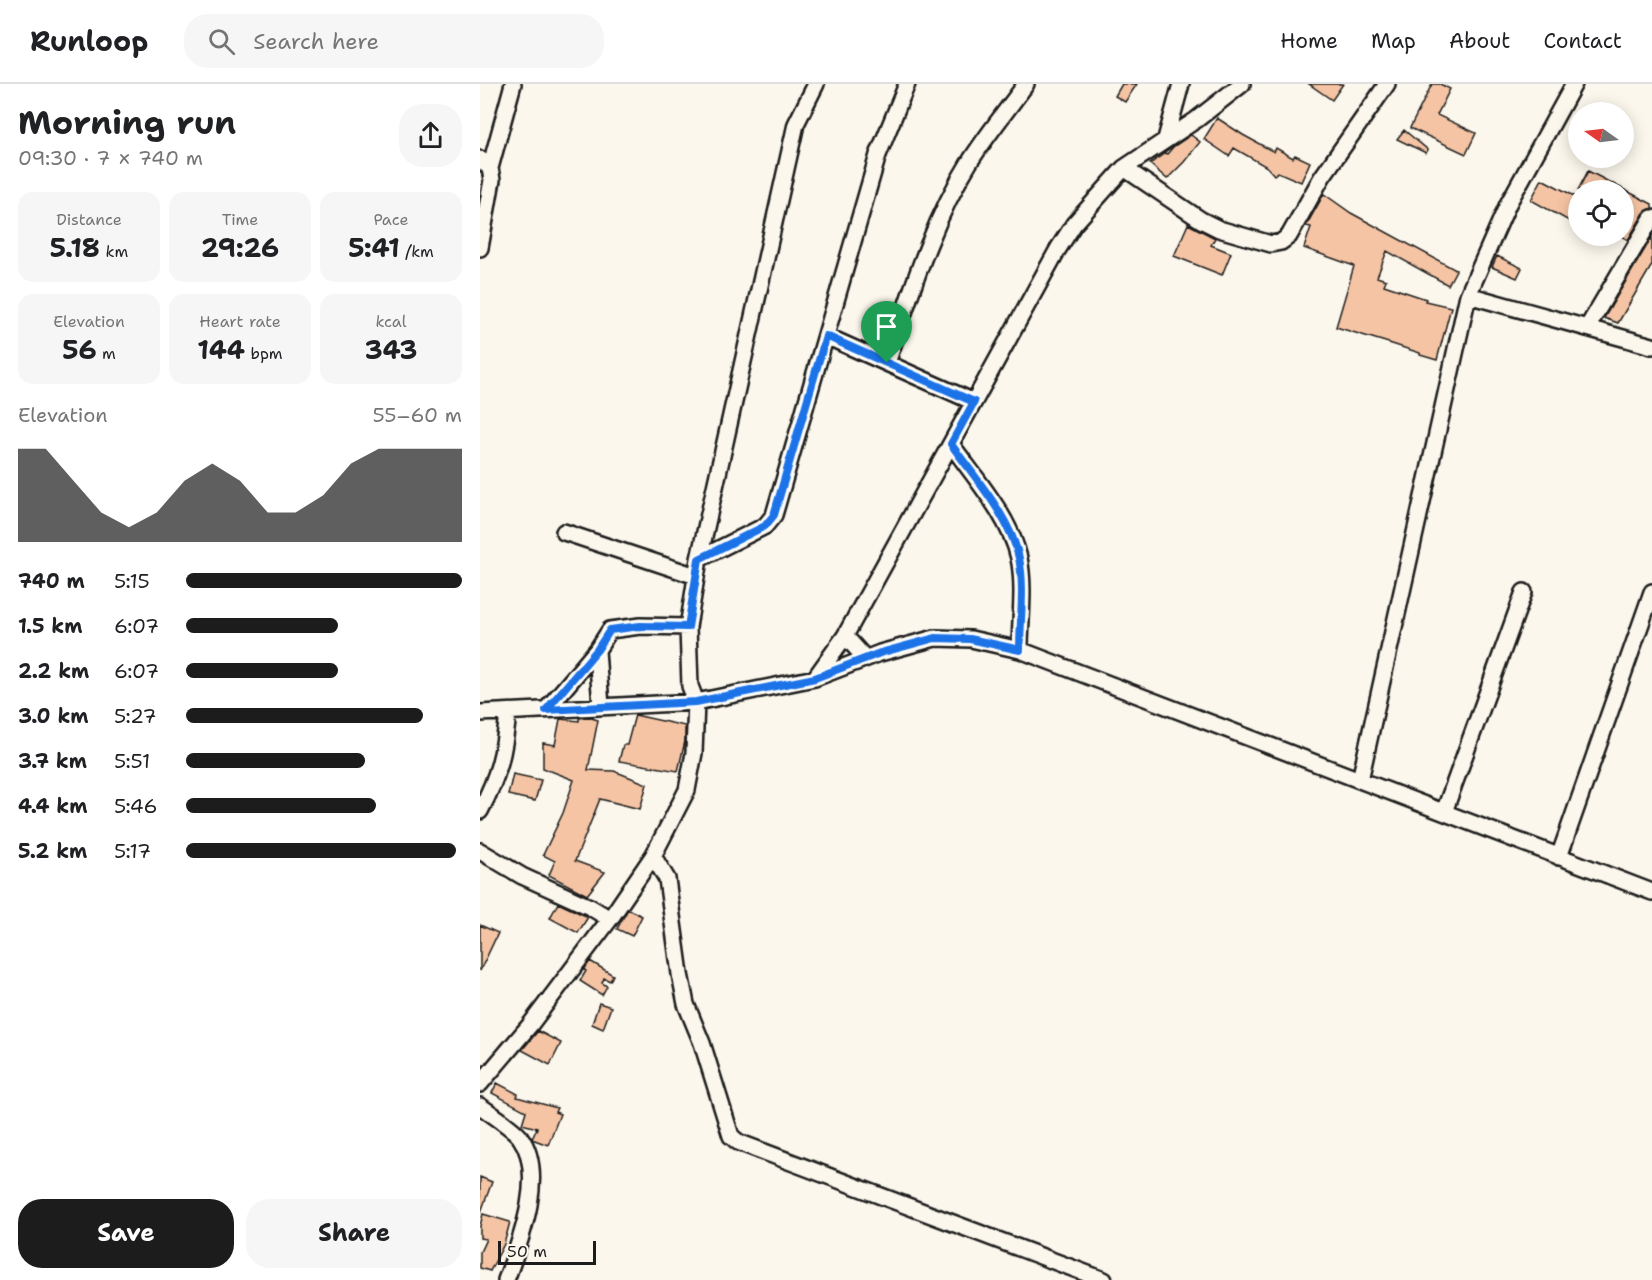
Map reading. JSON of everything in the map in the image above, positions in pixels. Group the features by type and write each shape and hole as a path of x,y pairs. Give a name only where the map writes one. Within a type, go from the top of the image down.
{"street":[{"path":"480,248 492,180 485,164 513,84"},
{"path":"480,1084 530,1025 610,919 653,856 687,790 694,753 696,702 690,686 688,627 699,559 796,124 816,84"},
{"path":"699,559 765,526 774,515 878,155 907,84"},
{"path":"887,363 926,250 952,195 969,163 1026,84"},
{"path":"1166,139 1181,84"},
{"path":"815,678 845,636 1058,249 1074,224 1124,168 1196,120 1242,84"},
{"path":"1124,168 1201,220 1220,229 1271,244 1281,242 1289,236 1326,170 1387,84"},
{"path":"1360,780 1468,295 1508,204 1574,84"},
{"path":"1587,328 1652,218"},
{"path":"1468,295 1652,346"},
{"path":"826,336 974,402"},
{"path":"951,444 1002,516 1012,536 1019,558 1021,579 1020,650"},
{"path":"564,532 696,576"},
{"path":"1444,812 1524,592"},
{"path":"1559,857 1652,592"},
{"path":"546,710 597,650 610,630 640,626 688,627"},
{"path":"845,636 865,658"},
{"path":"480,713 696,702 815,678 865,658 935,638 970,639 1020,650 1652,892"},
{"path":"597,650 601,707"},
{"path":"480,811 495,781 504,753 508,713"},
{"path":"480,851 522,876 610,919"},
{"path":"653,856 668,879 686,1004 702,1044 731,1136 738,1142 1104,1280"},
{"path":"480,1106 520,1137 530,1162 531,1191 525,1222 506,1280"}],"building":[{"path":"1122,84 1137,84 1125,102 1115,96"},
{"path":"1309,84 1343,84 1332,100"},
{"path":"1432,84 1440,84 1450,89 1437,115 1476,133 1466,154 1410,128"},
{"path":"1217,118 1274,152 1276,148 1293,158 1295,155 1310,162 1301,182 1278,172 1274,175 1267,167 1234,148 1229,156 1204,139"},
{"path":"1404,130 1428,150 1426,153 1397,139"},
{"path":"1191,135 1200,142 1167,179 1150,164 1165,153 1167,154"},
{"path":"1588,171 1605,180 1583,180"},
{"path":"1542,179 1568,193 1568,220 1531,200"},
{"path":"1324,194 1351,213 1456,270 1448,285 1387,251 1377,277 1386,280 1384,285 1426,299 1425,301 1451,307 1437,360 1336,327 1354,266 1304,248 1311,227 1306,226"},
{"path":"1634,195 1652,204 1652,208 1644,213 1634,230"},
{"path":"1188,224 1215,238 1211,245 1231,253 1222,275 1174,256"},
{"path":"1652,237 1652,265 1618,323 1604,318"},
{"path":"1497,256 1522,268 1517,278 1492,267"},
{"path":"635,715 685,726 685,741 678,771 619,761 623,745 627,745"},
{"path":"588,717 598,720 588,770 614,771 647,784 640,809 600,799 575,861 605,872 587,895 549,875 555,861 543,855 563,813 574,780 543,768 543,743 555,745 560,719 579,721 579,718"},
{"path":"513,774 541,780 535,801 508,795"},
{"path":"558,903 588,917 578,933 550,918"},
{"path":"628,909 642,916 632,936 617,929"},
{"path":"480,925 498,933 480,971"},
{"path":"590,961 613,975 610,981 604,978 602,983 607,986 602,995 580,981"},
{"path":"599,1003 611,1007 603,1029 592,1024"},
{"path":"538,1031 561,1043 550,1065 522,1050"},
{"path":"497,1083 518,1094 517,1097 557,1108 555,1112 560,1114 548,1145 532,1139 537,1128 522,1124 526,1111 492,1093"},
{"path":"480,1177 492,1182 481,1212 480,1212"},
{"path":"483,1214 510,1222 504,1244 490,1271 480,1268 480,1252 486,1239 480,1238"}],"route":[{"path":"826,336 887,363 974,402 951,444 1002,516 1012,536 1019,558 1021,579 1020,650 970,639 935,638 880,653 815,678 696,702 546,710 597,650 610,630 640,626 688,627 699,559 765,526 774,515 826,336"}]}
